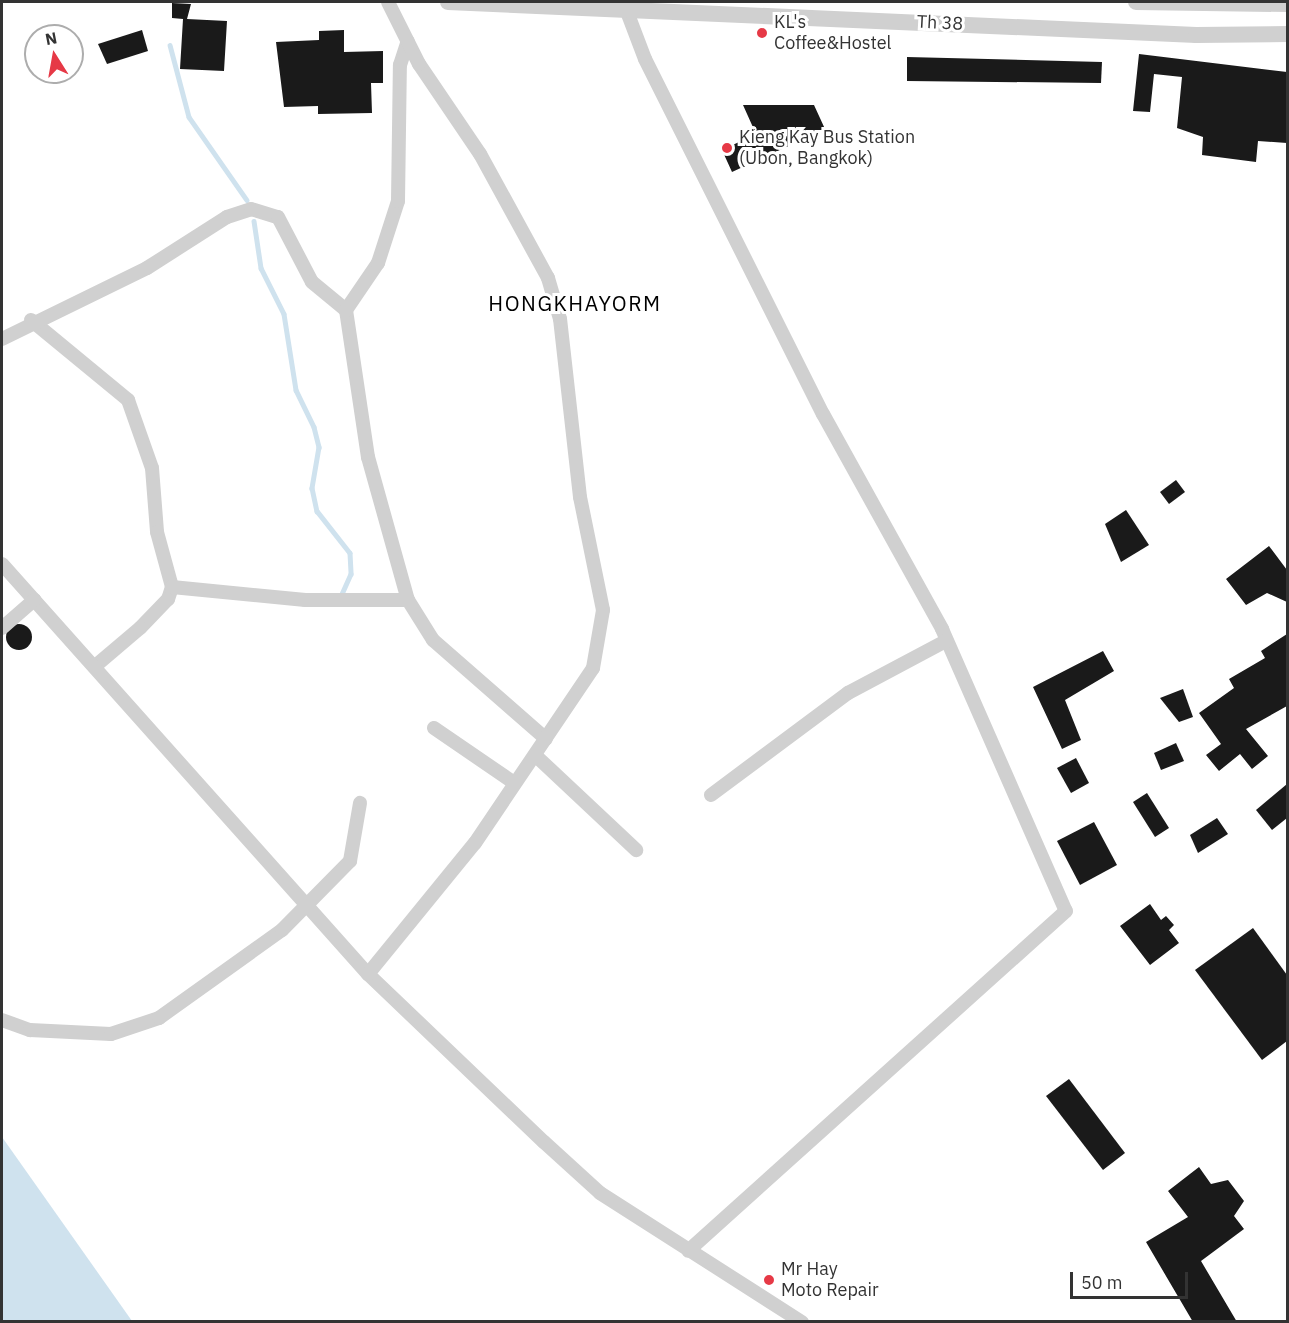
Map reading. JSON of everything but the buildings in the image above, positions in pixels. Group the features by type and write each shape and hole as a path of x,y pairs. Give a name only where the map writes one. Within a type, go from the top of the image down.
{"street":[{"path":"368,974 475,843 513,782 535,755 593,668 603,610 580,497 560,319 548,278 408,41 388,2"},
{"name":"Th 38","path":"448,2 1196,35 1287,34"},
{"path":"1136,2 1287,4"},
{"path":"626,9 645,59 823,414 946,641 1066,911 688,1251"},
{"path":"346,310 378,263 398,201 400,65 408,41"},
{"path":"2,339 31,320 147,268 227,217 251,209 278,217 312,282 346,310 368,457 408,600 433,640 546,739"},
{"path":"31,320 128,400 152,468 157,532 172,587"},
{"path":"2,564 368,974 600,1193 802,1322"},
{"path":"172,587 305,600 408,600"},
{"path":"94,667 140,628 172,587"},
{"path":"2,628 34,600"},
{"path":"711,795 848,693 946,641"},
{"path":"434,728 513,782"},
{"path":"535,755 636,850"},
{"path":"2,1020 30,1030 111,1034 159,1018 273,937 304,903 350,861 360,803"}],"water":[{"path":"2,1137 132,1321 2,1321"}],"waterway":[{"path":"170,45 189,117 247,200"},
{"path":"254,221 261,268 284,314 296,390 314,427 319,447 312,488 317,511 350,553 351,574 341,596"}],"place":[{"name":"KL's Coffee&Hostel","path":"762,33"},
{"name":"Kieng Kay Bus Station (Ubon, Bangkok)","path":"727,148"},
{"name":"Mr Hay Moto Repair","path":"769,1280"}],"district":[{"name":"HONGKHAYORM","path":"575,303"}]}
